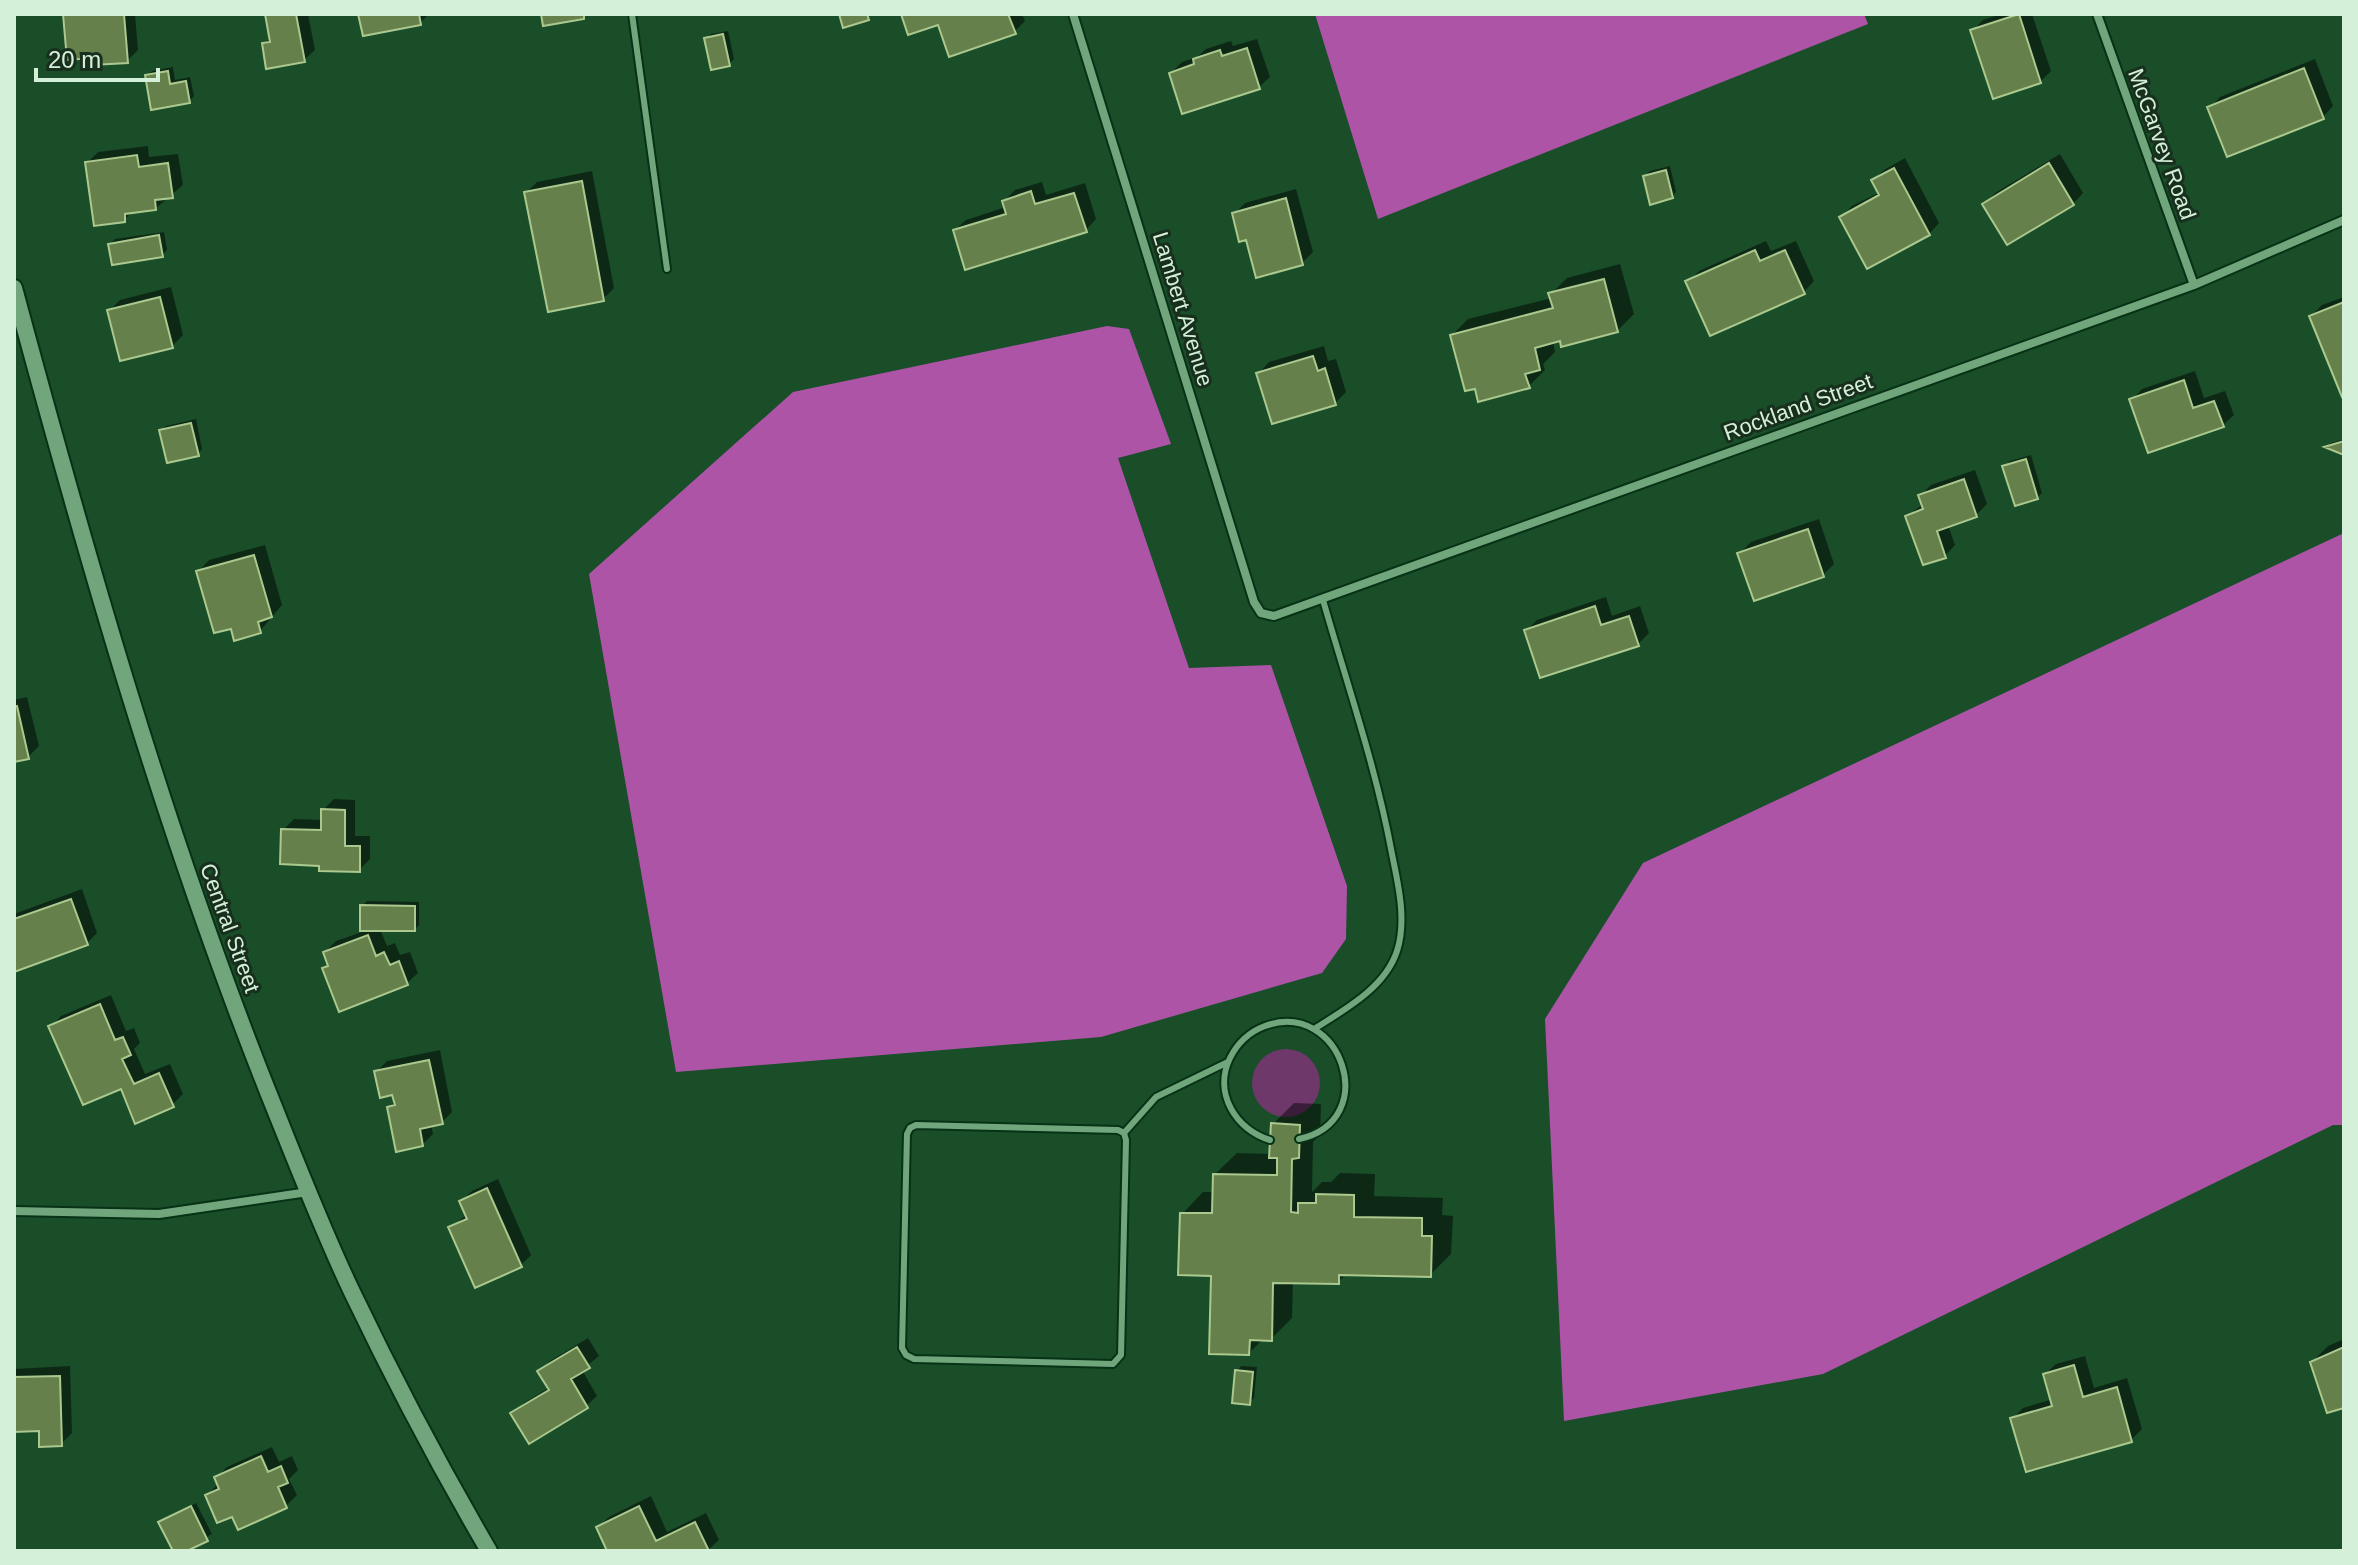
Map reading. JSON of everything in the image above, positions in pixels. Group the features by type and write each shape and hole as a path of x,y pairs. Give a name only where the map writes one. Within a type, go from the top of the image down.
{"main road":[{"name":"Central Street","path":"14,288 82,537 160,797 239,1017 308,1192 353,1293 489,1551"}],"street":[{"name":"Lambert Avenue","path":"1073,14 1254,602 1261,613"},
{"name":"McGarvey Road","path":"2097,14 2194,285"},
{"name":"Rockland Street","path":"1261,613 1274,616 1323,600 2194,285 2344,220"},
{"path":"14,1211 159,1214 308,1192"}],"lane":[{"path":"632,14 667,269"},
{"path":"1314,1029 1357,1000 1386,971 1397,950 1401,912 1381,793 1323,600"},
{"path":"1270,1140 1254,1135 1238,1122 1228,1103 1224,1082 1228,1062 1238,1044 1254,1030 1274,1023 1295,1023 1314,1029 1329,1041 1340,1056 1346,1075 1345,1094 1339,1112 1327,1127 1299,1139"},
{"path":"1124,1133 1156,1097 1228,1062"},
{"path":"916,1125 1118,1130 1124,1133 1121,1355 1118,1362 944,1360 914,1359 906,1355 902,1348 907,1134 910,1128 916,1125"}],"shaded area":[{"path":"1315,14 1864,14 1868,24 1378,219"},
{"path":"1107,326 1129,329 1171,444 1118,458 1189,668 1271,665 1347,886 1346,939 1322,973 1101,1037 676,1072 589,574 793,392"},
{"path":"2344,533 2344,1125 2333,1125 1823,1374 1564,1421 1545,1019 1643,863"},
{"path":"1286,1049 1310,1059 1320,1083 1310,1107 1286,1117 1262,1107 1252,1083 1262,1059"}],"building":[{"path":"63,14 124,14 128,63 92,65 92,58 67,60"},
{"path":"265,14 296,14 305,62 266,69 262,43 270,42"},
{"path":"358,14 419,14 421,25 363,36"},
{"path":"541,14 584,14 584,19 543,26"},
{"path":"839,14 867,14 869,20 843,28"},
{"path":"901,14 1008,14 1016,34 949,57 938,25 908,35"},
{"path":"2019,14 2041,83 1993,99 1970,30"},
{"path":"723,34 730,66 711,70 704,38"},
{"path":"1247,48 1260,89 1182,114 1169,73 1194,64 1193,59 1220,50 1222,56"},
{"path":"2304,68 2324,119 2227,157 2207,107"},
{"path":"168,71 170,84 186,81 190,103 151,110 145,75"},
{"path":"137,155 139,167 168,163 173,198 155,200 156,210 125,214 125,222 94,226 85,162"},
{"path":"2049,163 2074,205 2007,245 1982,204"},
{"path":"1894,168 1930,235 1867,269 1839,217 1879,195 1871,180"},
{"path":"1666,170 1673,198 1650,205 1643,176"},
{"path":"582,181 604,301 548,312 524,192"},
{"path":"1031,191 1035,204 1074,193 1087,232 965,270 953,230 1006,214 1002,201"},
{"path":"1286,198 1303,265 1256,278 1246,240 1239,242 1232,213"},
{"path":"159,235 163,257 112,265 108,244"},
{"path":"1755,250 1760,261 1785,250 1805,294 1710,336 1685,281"},
{"path":"1604,279 1618,332 1561,347 1560,341 1535,348 1540,370 1525,374 1530,388 1478,402 1475,389 1465,391 1450,335 1553,308 1548,293"},
{"path":"160,297 173,348 120,361 107,310"},
{"path":"2344,302 2344,396 2342,397 2309,316"},
{"path":"1313,356 1318,371 1325,368 1336,405 1272,424 1256,373"},
{"path":"2184,380 2193,408 2214,401 2224,427 2148,453 2129,399"},
{"path":"191,423 199,456 167,463 159,430"},
{"path":"2344,441 2344,455 2324,447"},
{"path":"2026,459 2038,499 2015,506 2002,466"},
{"path":"1964,479 1977,517 1937,531 1946,558 1923,565 1905,516 1923,509 1918,495"},
{"path":"1808,529 1824,577 1754,601 1737,553"},
{"path":"254,555 272,617 258,622 261,633 234,641 231,629 214,633 196,571"},
{"path":"1595,606 1601,625 1629,616 1639,646 1540,678 1524,630"},
{"path":"17,706 29,759 14,762 14,707"},
{"path":"321,809 345,810 345,846 360,846 360,872 319,871 319,866 280,864 281,829 321,830"},
{"path":"71,899 88,945 14,972 14,919"},
{"path":"360,905 415,906 415,931 360,931"},
{"path":"368,935 376,956 384,952 390,965 399,961 408,985 339,1012 322,968 328,966 323,952"},
{"path":"100,1004 115,1040 123,1037 131,1055 122,1059 134,1084 159,1073 174,1107 135,1124 121,1089 83,1105 48,1026"},
{"path":"429,1060 443,1124 420,1129 423,1146 396,1152 387,1107 395,1105 392,1095 380,1098 374,1071"},
{"path":"1271,1123 1300,1125 1299,1158 1292,1159 1291,1212 1298,1213 1298,1203 1316,1203 1316,1194 1354,1195 1354,1217 1422,1218 1422,1236 1432,1236 1431,1277 1339,1275 1339,1284 1273,1283 1272,1341 1250,1340 1249,1355 1209,1354 1211,1276 1178,1275 1180,1213 1212,1213 1213,1174 1277,1175 1277,1158 1269,1158"},
{"path":"487,1188 522,1267 475,1288 448,1227 467,1219 459,1201"},
{"path":"577,1347 590,1368 571,1379 588,1408 529,1444 510,1413 549,1390 537,1371"},
{"path":"2344,1347 2344,1408 2327,1413 2310,1362"},
{"path":"2074,1365 2083,1397 2117,1387 2132,1442 2026,1472 2010,1418 2052,1406 2043,1374"},
{"path":"1235,1370 1253,1372 1250,1405 1232,1403"},
{"path":"60,1376 62,1446 39,1447 39,1431 14,1432 14,1377"},
{"path":"261,1456 268,1472 281,1466 288,1483 278,1487 287,1508 238,1530 232,1517 217,1523 205,1495 219,1489 214,1477"},
{"path":"191,1506 208,1541 187,1551 173,1551 158,1522"},
{"path":"639,1506 656,1541 695,1522 709,1551 607,1551 596,1527"}]}
